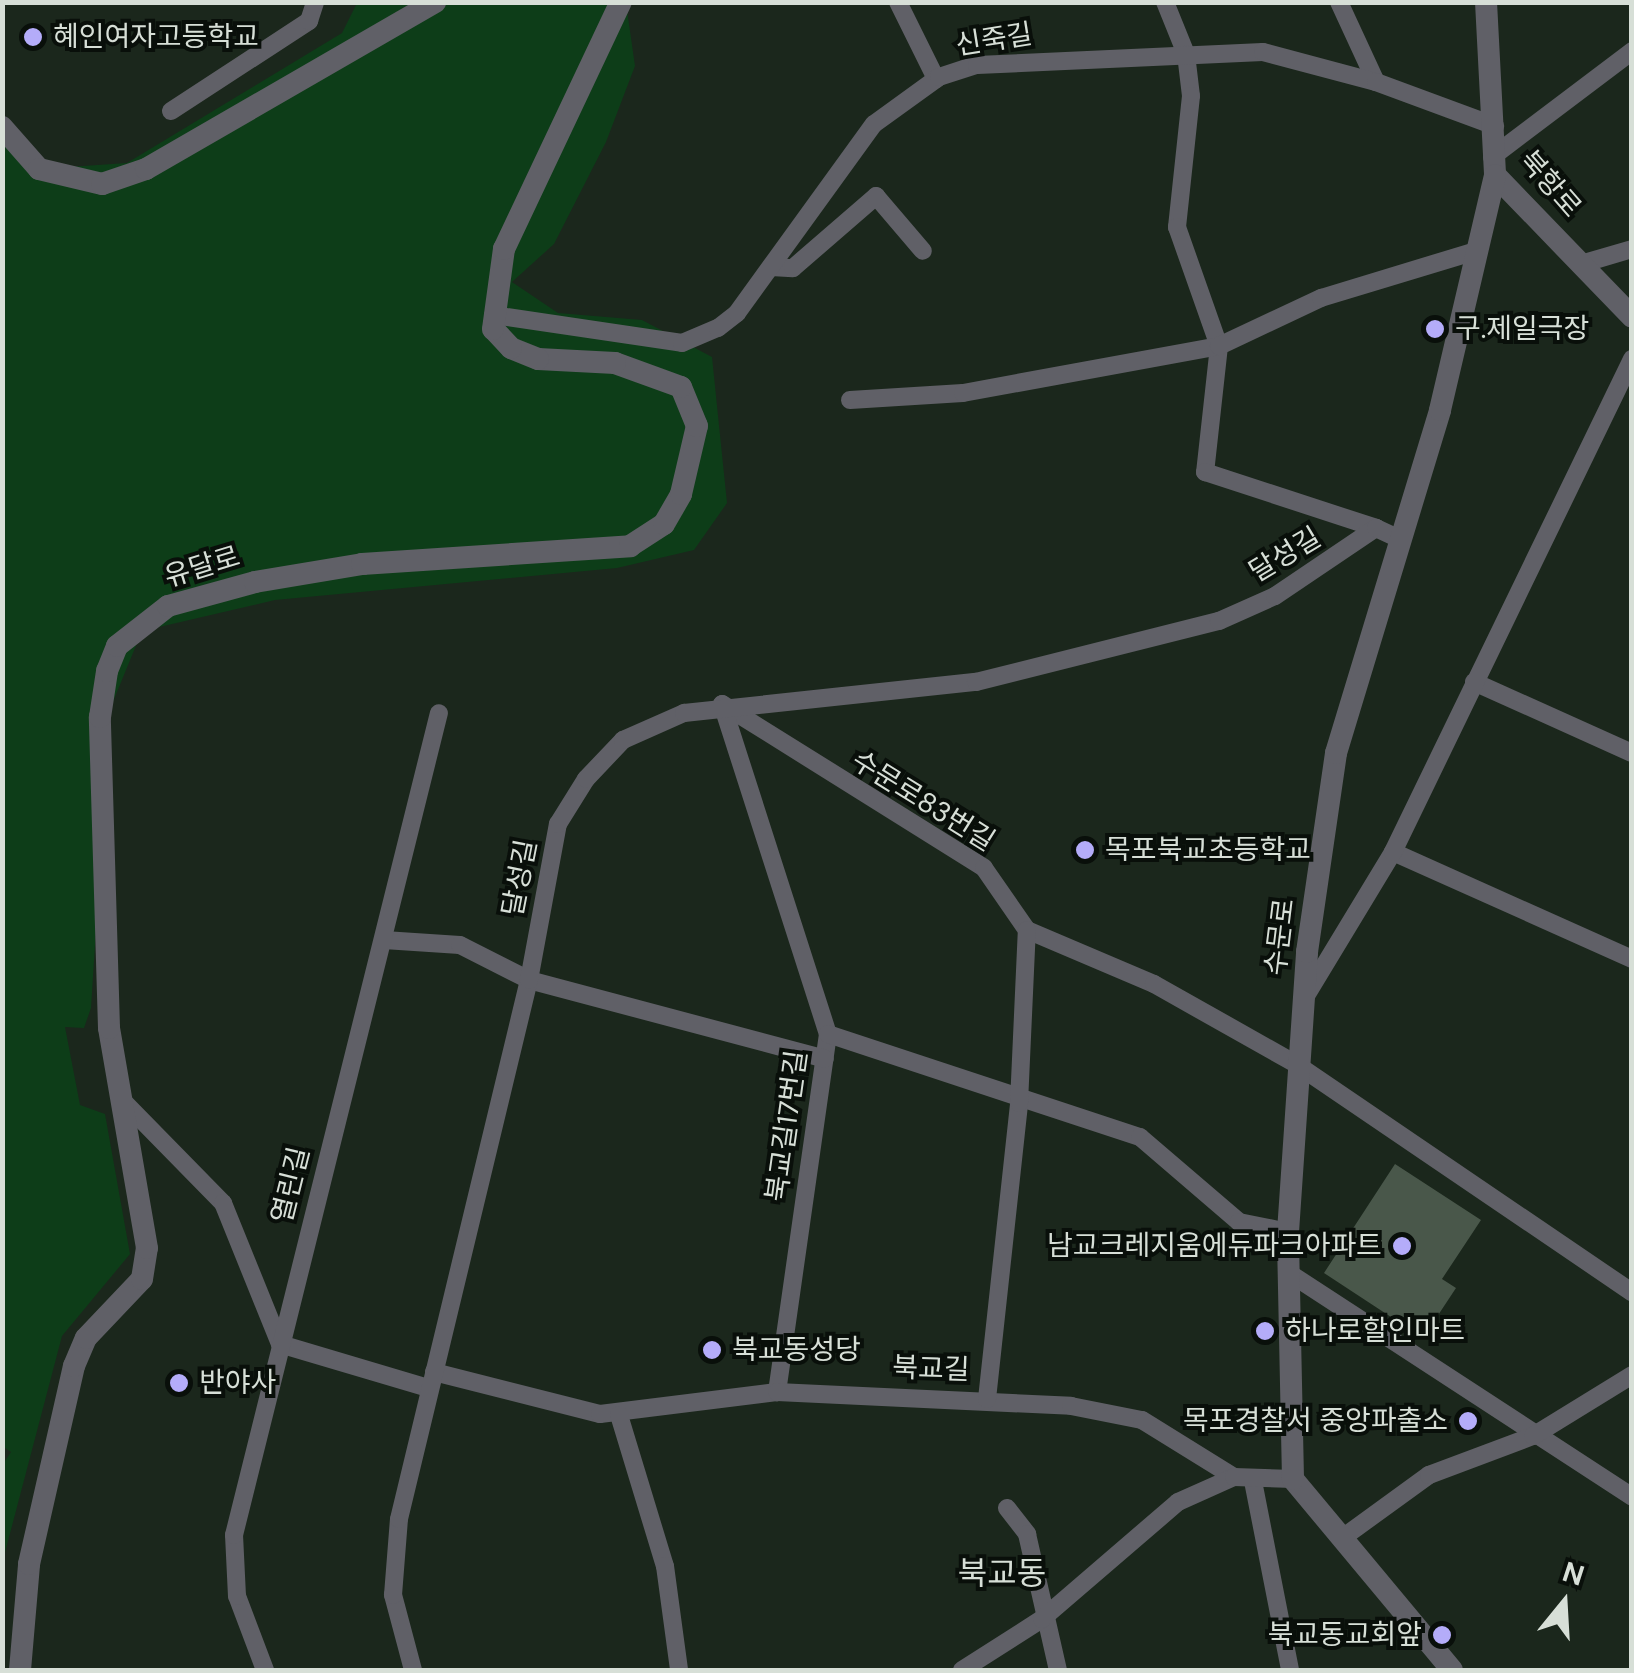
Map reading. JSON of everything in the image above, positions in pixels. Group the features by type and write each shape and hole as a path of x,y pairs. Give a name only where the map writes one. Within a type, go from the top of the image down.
{"street":[{"path":"171,111 309,21 314,2"},
{"path":"2,127 39,169 102,184 146,169 436,2"},
{"path":"898,2 936,80"},
{"path":"1165,2 1186,54 1192,122 1176,219 1219,346 1205,472 1233,487 1376,528 1400,539"},
{"path":"1339,2 1376,82"},
{"name":"북항로","path":"1486,2 1493,166 1632,317"},
{"path":"492,315 504,249 626,5"},
{"path":"1493,166 1632,51"},
{"name":"신죽길","path":"492,315 682,343 737,314 874,124 936,80 1025,60 1263,52 1376,82 1494,126"},
{"name":"수문로","path":"1293,1479 1288,1232 1296,1064 1336,753 1480,250 1493,166"},
{"path":"771,266 793,268 876,196 922,251"},
{"path":"1581,264 1632,249"},
{"path":"850,400 963,393 1219,346 1320,298 1480,250"},
{"name":"유달로","path":"20,1670 29,1564 74,1366 86,1338 142,1279 147,1248 109,1028 100,717 118,646 168,606 255,582 362,564 630,546 652,538 681,494 698,426 681,387 615,363 525,354 493,329 492,315"},
{"path":"1303,1000 1393,852 1632,359"},
{"name":"달성길","path":"412,1670 397,1622 394,1572 432,1380 529,980 558,824 586,779 623,740 722,704 859,700 976,682 1219,620 1276,596 1376,528"},
{"path":"1474,682 1629,746"},
{"name":"수문로83번길","path":"722,704 984,868 1027,930"},
{"name":"북교길17번길","path":"722,704 828,1034 776,1392"},
{"name":"열린길","path":"265,1670 231,1558 280,1344 384,940 406,822 440,713"},
{"path":"1393,852 1632,959"},
{"path":"987,1398 1019,1103 1027,930 1154,984 1296,1064 1632,1292"},
{"path":"384,940 460,944 529,980 825,1059"},
{"path":"828,1034 1019,1103 1140,1137 1238,1222 1288,1232"},
{"path":"121,1100 223,1203 280,1344"},
{"path":"1289,1273 1533,1436 1632,1497"},
{"name":"북교길","path":"280,1344 432,1380 619,1415 776,1392 987,1398 1142,1420 1234,1477"},
{"path":"1345,1536 1430,1475 1533,1436 1632,1376"},
{"path":"619,1415 666,1566 680,1670"},
{"path":"962,1670 1042,1620 1178,1502 1234,1477 1254,1481 1293,1479 1345,1536 1452,1670"},
{"path":"1254,1481 1290,1670"},
{"path":"1006,1508 1027,1534 1042,1620 1058,1670"}],"green space":[{"path":"357,3 626,3 635,66 606,142 554,244 512,282 558,313 642,320 712,357 727,503 694,550 617,568 275,600 142,631 110,709 91,1008 84,1028 65,1027 80,1105 105,1114 130,1254 62,1336 3,1560 3,1464 11,1452 2,1446 3,143 39,169 127,163 342,33"}],"building":[{"name":"남교크레지움에듀파크아파트","path":"1395,1164 1481,1220 1442,1279 1456,1288 1423,1338 1324,1273"}],"place":[{"name":"혜인여자고등학교","path":"33,37"},
{"name":"구.제일극장","path":"1435,329"},
{"name":"목포북교초등학교","path":"1085,850"},
{"name":"남교크레지움에듀파크아파트","path":"1402,1246"},
{"name":"하나로할인마트","path":"1265,1331"},
{"name":"북교동성당","path":"712,1350"},
{"name":"반야사","path":"179,1383"},
{"name":"목포경찰서 중앙파출소","path":"1468,1421"},
{"name":"북교동교회앞","path":"1442,1635"}],"district":[{"name":"북교동","path":"1002,1573"}]}
